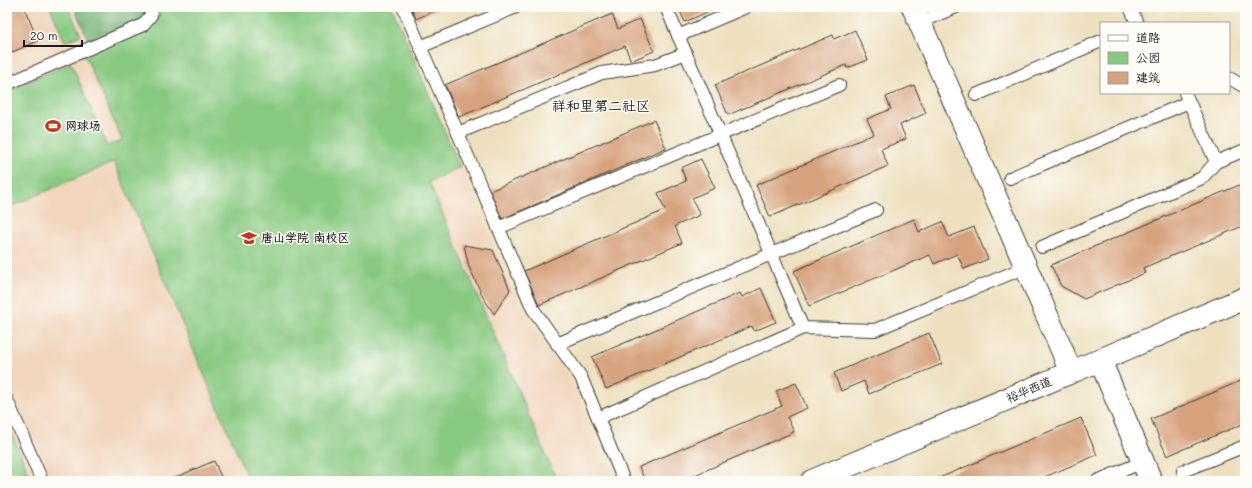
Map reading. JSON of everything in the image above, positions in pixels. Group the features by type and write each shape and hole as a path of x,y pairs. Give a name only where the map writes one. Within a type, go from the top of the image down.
{"street":[{"path":"917,15 1062,350 1070,372"},
{"name":"裕华西道","path":"812,481 1245,298"},
{"path":"1100,360 1147,471"}],"lane":[{"path":"7,84 143,25 151,15 153,7"},
{"path":"403,7 533,309 581,377 624,481"},
{"path":"420,47 516,7"},
{"path":"666,7 803,328"},
{"path":"678,36 746,7"},
{"path":"917,15 956,7"},
{"path":"1130,7 1137,22"},
{"path":"976,95 1100,41"},
{"path":"458,133 602,73 655,65 686,53"},
{"path":"1230,79 1245,87"},
{"path":"498,228 839,85"},
{"path":"1010,178 1187,97 1216,162"},
{"path":"1042,247 1202,178 1216,162 1245,150"},
{"path":"558,344 876,210"},
{"path":"598,418 803,328 875,330 1026,267"},
{"path":"7,400 42,481"},
{"path":"1183,471 1245,446"},
{"path":"1097,481 1147,471"}],"shaded area":[{"name":"唐山学院 南校区","path":"7,7 392,7 521,308 572,383 614,481 7,481"}],"green space":[{"path":"50,7 68,7 81,35 65,42"},
{"path":"74,7 153,7 151,15 91,47"},
{"name":"唐山学院 南校区","path":"153,7 392,7 460,167 429,182 557,481 249,481 114,162 7,208 7,91 71,63 107,146 122,140 83,51"},
{"path":"7,422 32,481 7,481"}],"building":[{"path":"19,7 24,7 38,41 10,53 7,46 7,12"},
{"path":"411,7 443,7 416,19"},
{"path":"678,7 718,7 685,22"},
{"path":"612,14 618,29 640,19 654,51 631,61 625,46 459,117 445,85"},
{"path":"855,30 868,60 847,68 846,65 728,115 715,85 833,35 834,39"},
{"path":"914,85 926,113 900,125 906,139 881,149 888,166 770,217 756,185 874,134 867,119 891,109 886,97"},
{"path":"654,120 666,148 502,219 490,191"},
{"path":"701,159 715,188 692,198 700,215 675,226 682,243 539,305 524,271 665,210 658,193 686,181 681,168"},
{"path":"1244,183 1245,225 1143,268 1145,273 1084,299 1061,286 1051,265"},
{"path":"914,219 919,232 942,222 949,237 974,227 988,259 964,269 957,254 934,264 930,255 809,306 794,271"},
{"path":"464,245 493,250 510,290 494,314 483,297 469,267"},
{"path":"761,288 776,322 754,331 752,326 606,389 592,357 740,293 742,297"},
{"path":"929,333 942,364 869,394 864,381 841,391 834,373"},
{"path":"1245,379 1245,423 1167,456 1151,419"},
{"path":"796,383 807,408 787,417 794,432 681,481 645,481 639,467 782,406 776,391"},
{"path":"1081,418 1097,455 1035,481 932,481"},
{"path":"214,461 223,481 167,481"}],"place":[{"name":"网球场","path":"53,126"},
{"name":"唐山学院 南校区","path":"249,238"}],"district":[{"name":"祥和里第二社区","path":"601,106"}]}
